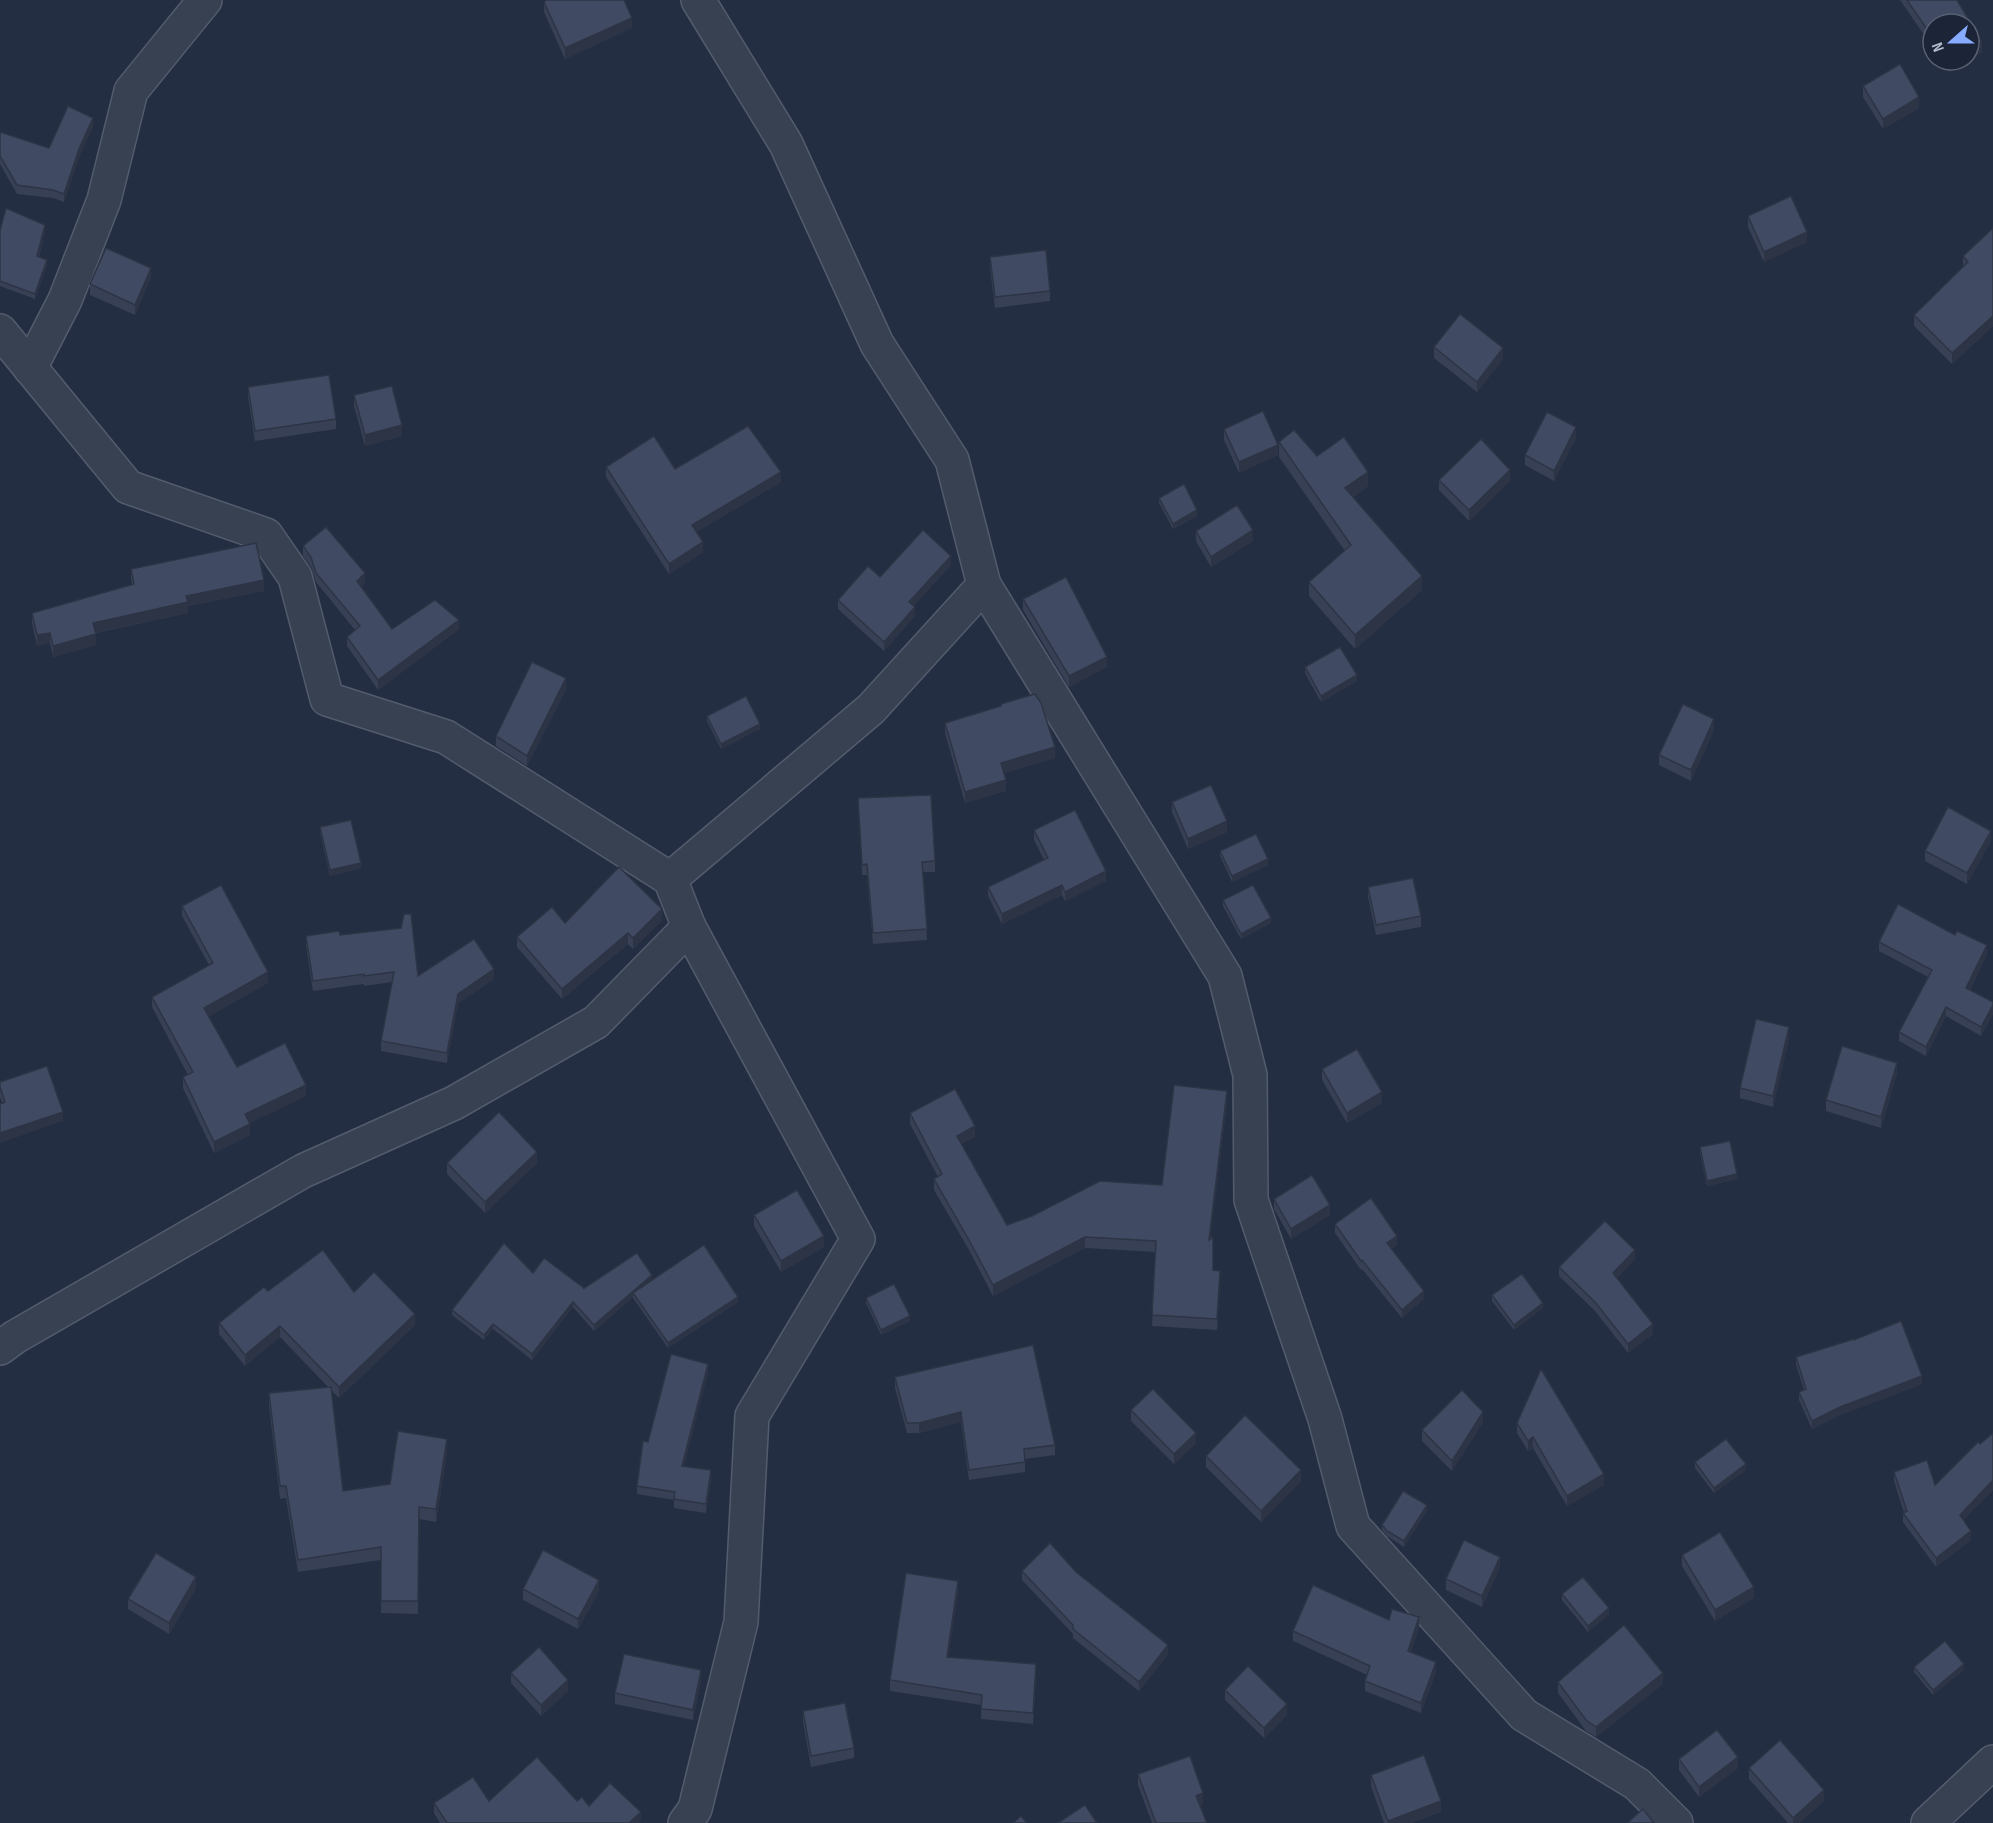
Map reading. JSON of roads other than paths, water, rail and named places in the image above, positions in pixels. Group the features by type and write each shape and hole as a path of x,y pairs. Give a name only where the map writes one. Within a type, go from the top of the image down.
{"street":[{"path":"30,368 64,300 104,200 131,91 205,0"},
{"path":"698,0 786,144 877,344 952,460 984,585 1225,976 1250,1075 1251,1200 1324,1419 1353,1526 1524,1715 1637,1785 1677,1823"},
{"path":"0,331 128,487 266,535 295,577 327,699 446,737 670,879 689,927 858,1239 752,1416 741,1622 698,1800 686,1823"},
{"path":"670,879 871,709 984,585"},
{"path":"0,1348 15,1337 303,1172 454,1103 596,1022 689,927"},
{"path":"1928,1823 1993,1762"}]}
